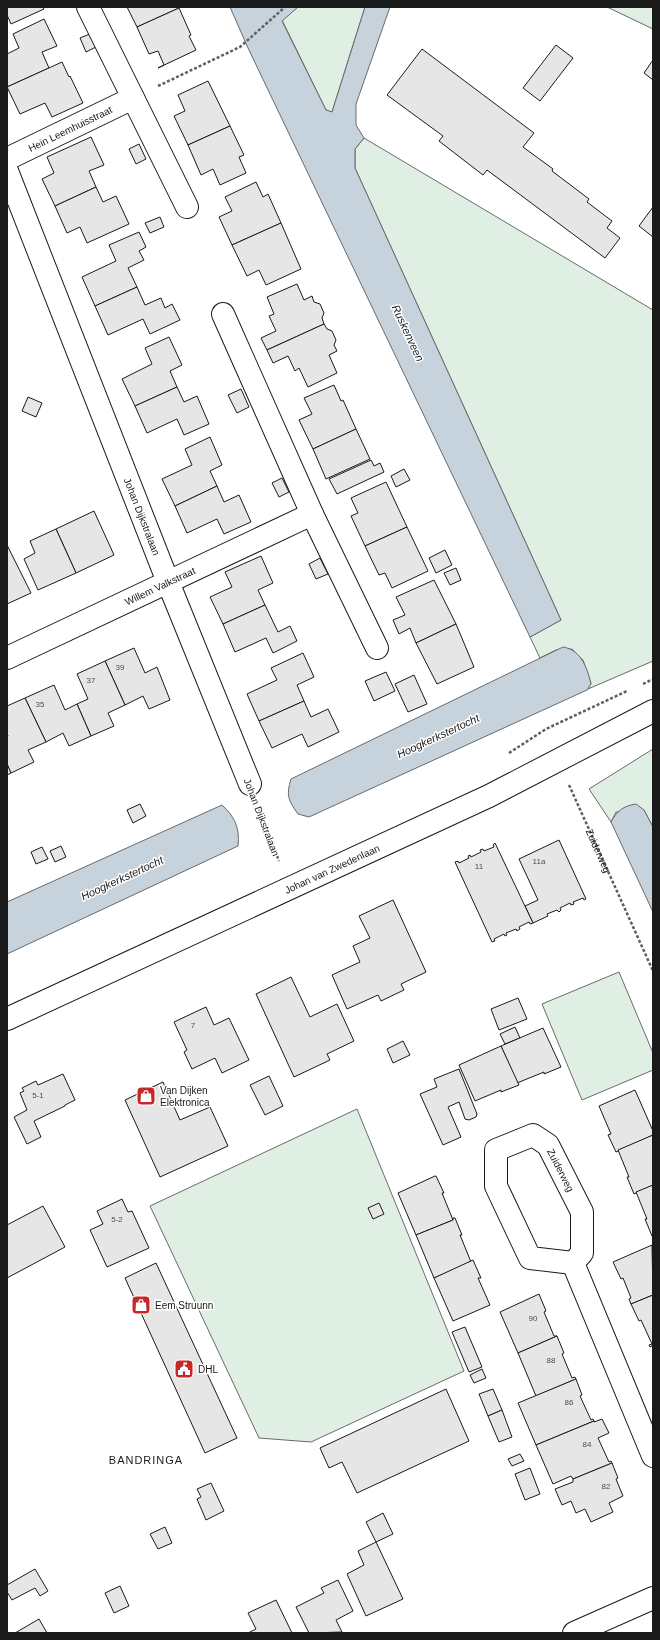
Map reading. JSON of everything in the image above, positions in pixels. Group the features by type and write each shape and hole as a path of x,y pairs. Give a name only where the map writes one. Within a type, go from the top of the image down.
{"street":[{"path":"88,7 187,207"},
{"name":"Hein Leemhuisstraat","path":"7,159 134,98"},
{"name":"Johan Dijkstralaan","path":"7,171 168,582 250,784"},
{"path":"223,314 312,514 377,648"},
{"name":"Willem Valkstraat","path":"7,658 312,514"},
{"name":"Johan van Zwedenlaan","path":"7,1019 489,796 653,711"},
{"name":"Zuiderweg","path":"533,1134 548,1145 582,1212 582,1253 573,1263 530,1258 496,1186 496,1150 533,1134"},
{"path":"573,1263 653,1456"},
{"path":"574,1633 653,1598"}],"path":[{"path":"134,98 240,47 285,7"},
{"path":"639,686 653,679"},
{"name":"Zuiderweg","path":"632,689 546,729 558,760 653,971"},
{"name":"Johan Dijkstralaan","path":"250,784 279,861"}],"green space":[{"path":"298,7 365,7 332,112 326,110 282,20"},
{"path":"607,7 653,7 653,29"},
{"path":"364,138 653,310 653,661 588,689 591,683 583,660 572,649 556,650 540,658 530,637 561,620 355,168 355,149"},
{"path":"653,749 653,827 644,810 616,812 611,822 589,789"},
{"path":"619,972 653,1053 653,1070 582,1100 542,1004"},
{"path":"357,1109 464,1371 311,1442 259,1438 150,1206"}],"water":[{"name":"Ruskenveen","path":"230,7 298,7 282,21 326,110 332,112 365,7 390,7 356,104 356,125 364,138 355,149 355,168 561,620 530,637 248,48"},
{"name":"Hoogkerkstertocht","path":"563,647 574,652 582,660 591,684 587,690 309,817 298,814 292,805 288,793 291,779"},
{"path":"636,804 644,810 653,827 653,912 611,822 621,810 627,806"},
{"name":"Hoogkerkstertocht","path":"222,805 236,823 238,846 7,954 7,902"}],"building":[{"path":"7,7 43,7 44,9 11,24 7,15"},
{"path":"127,7 178,7 179,8 137,27"},
{"path":"179,8 191,35 189,36 196,50 158,68 164,65 158,51 149,54 137,27"},
{"path":"44,19 57,46 42,52 49,68 7,87 7,54 19,48 13,34"},
{"path":"92,33 98,46 86,52 80,38"},
{"path":"556,45 573,58 540,101 523,88"},
{"path":"422,49 534,133 523,147 553,169 552,171 589,199 587,202 612,221 607,228 620,238 605,258 487,170 483,175 439,141 443,136 387,95"},
{"path":"653,60 653,80 644,73"},
{"path":"62,62 83,103 52,117 45,103 20,114 7,87"},
{"path":"208,81 230,126 188,145 174,116 185,111 178,95"},
{"path":"230,126 244,155 239,157 246,173 220,185 213,169 201,175 188,145"},
{"path":"91,137 104,165 89,171 96,187 55,206 42,179 54,173 47,157"},
{"path":"139,144 146,159 136,164 129,149"},
{"path":"256,182 263,197 268,194 281,223 232,245 219,217 232,211 225,197"},
{"path":"96,187 103,202 116,196 129,224 87,243 80,227 67,233 55,206"},
{"path":"653,207 653,237 639,226"},
{"path":"160,217 164,227 150,233 145,223"},
{"path":"281,223 301,269 266,285 259,270 247,276 232,245"},
{"path":"139,232 146,247 139,251 144,260 128,268 137,287 95,306 82,277 116,261 109,245"},
{"path":"297,284 304,300 312,296 314,302 320,304 324,313 322,318 324,324 267,350 261,338 276,331 269,316 274,314 267,297"},
{"path":"137,287 145,305 161,298 165,308 172,304 180,320 150,334 143,319 108,335 95,306"},
{"path":"324,324 327,329 332,331 336,340 334,345 337,351 329,355 337,373 308,387 299,368 295,371 288,356 273,363 267,350"},
{"path":"169,337 182,365 170,371 177,387 135,406 122,379 152,364 145,348"},
{"path":"334,385 341,401 343,400 356,429 313,449 299,420 312,414 304,398"},
{"path":"177,387 184,402 197,396 209,424 184,435 177,419 147,433 135,406"},
{"path":"241,389 249,407 237,413 228,395"},
{"path":"28,397 42,403 36,417 22,411"},
{"path":"356,429 370,459 326,479 313,449"},
{"path":"210,437 222,465 210,471 217,486 175,506 162,479 192,465 185,449"},
{"path":"371,460 374,466 380,463 384,472 337,494 329,479"},
{"path":"404,469 410,480 396,487 391,476"},
{"path":"282,478 289,492 279,497 272,483"},
{"path":"386,482 407,527 365,546 351,516 358,513 351,498"},
{"path":"217,486 224,502 239,495 251,522 224,534 217,519 187,533 175,506"},
{"path":"94,511 114,555 76,573 56,529"},
{"path":"407,527 428,571 392,588 385,573 379,575 365,546"},
{"path":"56,529 76,573 38,590 24,559 35,553 30,541"},
{"path":"7,545 31,593 7,604"},
{"path":"445,550 452,565 436,573 429,558"},
{"path":"261,556 273,583 258,590 265,605 223,624 210,597 232,587 225,572"},
{"path":"320,558 328,574 316,579 309,564"},
{"path":"456,568 461,580 450,585 444,573"},
{"path":"434,580 456,624 416,643 410,628 399,634 393,620 405,615 396,597"},
{"path":"265,605 278,632 290,626 297,641 273,653 266,638 235,652 223,624"},
{"path":"456,624 474,667 437,684 416,643"},
{"path":"134,648 145,673 157,667 170,700 149,709 143,696 125,705 105,661"},
{"path":"303,653 314,677 297,685 304,701 259,721 247,694 277,680 271,668"},
{"path":"105,661 125,705 108,713 114,726 91,736 77,704 88,699 77,674"},
{"path":"386,672 395,691 374,701 365,681"},
{"path":"414,675 427,704 408,712 395,684"},
{"path":"54,685 65,710 77,704 91,736 69,746 63,733 46,742 25,698"},
{"path":"25,698 46,742 28,750 34,762 11,773 7,764 7,706"},
{"path":"304,701 311,717 328,709 339,732 308,747 302,734 272,748 259,721"},
{"path":"7,764 11,773 7,775"},
{"path":"140,804 146,816 133,823 127,810"},
{"path":"559,840 586,899 584,900 583,898 573,902 574,904 571,905 570,903 560,908 561,910 559,912 557,910 547,914 548,916 533,923 525,906 538,900 519,859"},
{"path":"495,843 533,923 530,924 529,922 519,927 520,929 517,931 516,929 506,933 507,935 505,936 504,934 494,939 495,941 492,942 455,862 458,861 459,863 469,858 468,856 470,855 471,857 481,852 480,850 483,849 484,851 494,847 493,845"},
{"path":"61,846 66,857 55,862 50,851"},
{"path":"42,847 48,859 36,864 31,852"},
{"path":"393,900 426,972 401,984 404,990 381,1001 378,995 347,1009 332,975 360,962 353,946 370,938 359,916"},
{"path":"291,977 310,1017 337,1004 354,1041 327,1054 330,1060 294,1077 256,994"},
{"path":"518,998 527,1019 499,1030 491,1009"},
{"path":"206,1007 214,1025 229,1018 249,1060 222,1073 215,1058 192,1069 184,1052 187,1050 174,1022"},
{"path":"515,1027 520,1038 505,1044 500,1034"},
{"path":"543,1028 561,1067 517,1083 501,1046"},
{"path":"403,1041 410,1055 393,1063 387,1049"},
{"path":"501,1046 519,1085 501,1092 501,1090 475,1101 459,1065"},
{"path":"459,1069 477,1114 476,1117 469,1120 465,1119 459,1102 448,1107 461,1137 443,1145 420,1094 437,1087 434,1079"},
{"path":"63,1074 75,1100 34,1121 41,1137 27,1144 14,1117 27,1110 20,1093 24,1091 22,1088 36,1081 38,1085"},
{"path":"269,1076 283,1106 265,1115 250,1085"},
{"path":"163,1082 180,1120 210,1107 228,1146 160,1177 125,1100"},
{"path":"635,1090 653,1131 653,1135 616,1152 608,1135 611,1134 599,1106"},
{"path":"653,1135 653,1185 634,1194 618,1150"},
{"path":"435,1176 444,1193 442,1193 453,1220 416,1235 398,1193"},
{"path":"653,1185 653,1236 652,1236 636,1192"},
{"path":"122,1199 128,1212 132,1211 149,1248 107,1267 90,1230 103,1224 97,1211"},
{"path":"379,1203 384,1214 373,1219 368,1208"},
{"path":"43,1206 65,1247 7,1278 7,1225"},
{"path":"453,1218 455,1218 462,1235 460,1235 471,1262 434,1278 416,1235 453,1220"},
{"path":"652,1245 653,1295 631,1304 629,1299 631,1298 623,1278 621,1279 613,1262"},
{"path":"473,1260 481,1278 478,1278 490,1305 453,1321 434,1278"},
{"path":"156,1263 237,1438 205,1453 125,1278"},
{"path":"539,1294 546,1311 544,1312 554,1336 557,1336 518,1353 500,1312"},
{"path":"653,1295 653,1345 650,1347 649,1345 652,1344 641,1320 639,1321 631,1304"},
{"path":"465,1327 482,1367 469,1372 452,1332"},
{"path":"557,1336 564,1353 562,1354 572,1378 575,1377 576,1379 536,1396 518,1353"},
{"path":"482,1369 486,1378 474,1383 470,1375"},
{"path":"576,1379 582,1395 580,1396 591,1420 593,1419 594,1421 536,1445 518,1403"},
{"path":"446,1389 469,1441 357,1493 342,1462 329,1468 320,1448"},
{"path":"493,1389 502,1410 488,1416 479,1394"},
{"path":"502,1410 512,1437 499,1442 488,1416"},
{"path":"602,1419 609,1433 598,1438 609,1462 611,1461 612,1463 573,1479 571,1476 553,1484 536,1445"},
{"path":"520,1454 524,1461 512,1466 508,1459"},
{"path":"612,1463 618,1478 616,1479 623,1496 609,1503 613,1512 591,1522 585,1509 576,1513 571,1501 562,1505 555,1489 573,1482 573,1479"},
{"path":"530,1468 540,1494 525,1500 515,1474"},
{"path":"211,1483 224,1511 206,1520 197,1499 201,1497 197,1489"},
{"path":"383,1513 393,1534 376,1542 366,1522"},
{"path":"165,1527 172,1543 158,1549 150,1534"},
{"path":"376,1542 403,1599 366,1616 347,1574 364,1565 358,1551"},
{"path":"35,1569 48,1591 40,1596 35,1588 12,1600 7,1592 7,1585"},
{"path":"338,1580 353,1611 336,1620 342,1632 309,1633 296,1607 324,1593 321,1588"},
{"path":"120,1586 129,1606 114,1613 105,1593"},
{"path":"276,1600 292,1633 248,1633 256,1629 248,1613"},
{"path":"39,1619 47,1633 15,1633"}],"place":[{"name":"Van Dijken Elektronica","path":"146,1096"},
{"name":"Eem Struunn","path":"141,1305"},
{"name":"DHL","path":"184,1369"}],"district":[{"name":"BANDRINGA","path":"146,1460"}]}
